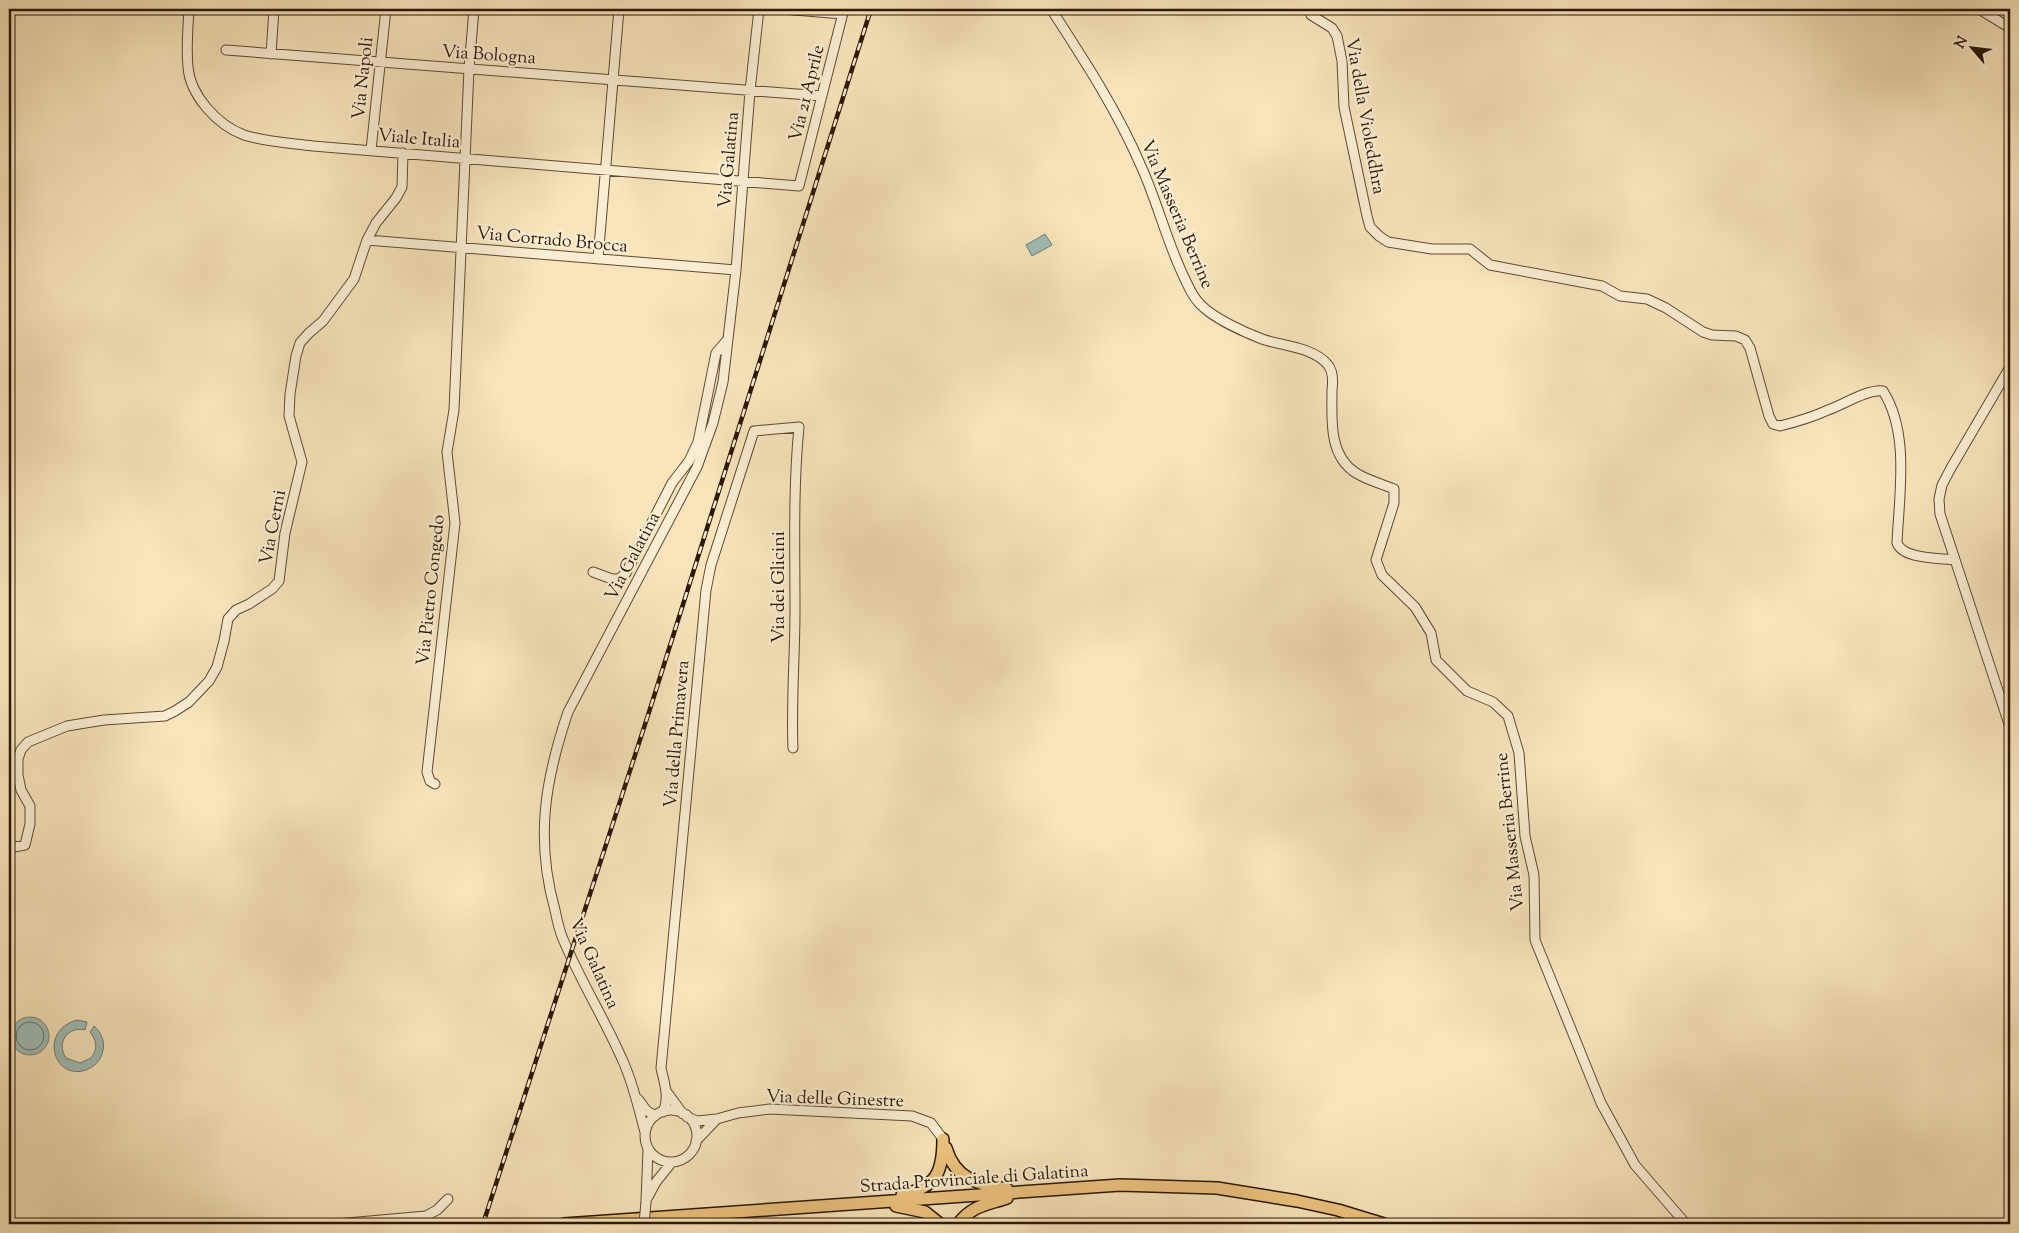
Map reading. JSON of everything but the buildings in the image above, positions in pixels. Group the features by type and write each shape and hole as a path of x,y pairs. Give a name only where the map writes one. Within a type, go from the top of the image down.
{"main road":[{"path":"943,1140 948,1156 958,1172 974,1182 1026,1192"},
{"path":"867,1203 917,1191 934,1179 943,1161 943,1140"},
{"name":"Strada Provinciale di Galatina","path":"564,1224 1120,1185 1217,1188 1338,1210 1384,1224"},
{"path":"958,1224 966,1214 979,1206 1026,1192"},
{"path":"867,1203 907,1207 926,1212 940,1224"}],"street":[{"name":"Viale Italia","path":"189,9 188,68 194,89 206,108 222,122 243,135 271,140 403,153 799,186"},
{"path":"271,54 274,9"},
{"name":"Via Napoli","path":"371,150 386,9"},
{"name":"Via Pietro Congedo","path":"435,784 430,781 427,772 455,523 447,452 454,410 469,69 474,9"},
{"path":"598,259 619,9"},
{"name":"Via Galatina","path":"645,1132 636,1096 623,1060 562,938 545,862 544,819 548,781 568,712 697,468 713,423 723,382 736,270 750,91 759,9"},
{"path":"782,9 844,11"},
{"name":"Via Masseria Berrine","path":"1051,9 1099,82 1121,123 1145,174 1174,255 1192,295 1211,313 1240,328 1262,338 1310,353 1322,359 1329,366 1333,378 1332,430 1340,455 1348,467 1357,474 1394,489 1394,503 1376,560 1382,575 1415,607 1432,634 1436,660 1467,691 1493,702 1508,716 1519,753 1525,836 1534,875 1535,940 1601,1103 1635,1165 1686,1224"},
{"name":"Via della Violeddhra","path":"1313,9 1311,15 1332,28 1337,36 1342,61 1344,107 1366,216 1370,227 1379,236 1388,242 1399,244 1432,248 1470,249 1490,265 1602,286 1620,296 1647,299 1666,308 1703,332 1712,335 1736,336 1745,340 1750,348 1769,416 1773,424 1780,426 1828,411 1868,393 1877,390 1882,391 1887,398 1900,438 1897,543 1900,550 1907,554 1954,560"},
{"path":"1979,9 2010,28"},
{"name":"Via 21 Aprile","path":"799,186 844,11"},
{"name":"Via Bologna","path":"226,50 822,96"},
{"name":"Via Cerni","path":"9,848 25,845 30,824 30,806 21,790 18,775 21,750 28,742 67,726 104,720 165,716 175,711 189,702 209,681 217,667 228,619 236,610 272,589 279,581 285,533 302,462 289,416 290,394 296,356 300,344 323,321 354,279 366,240 402,187 403,153"},
{"name":"Via Corrado Brocca","path":"366,240 736,270"},
{"path":"593,572 612,579 619,579 626,573 672,483 689,462 695,448 716,353 728,339"},
{"path":"2010,367 1942,484 1938,499 1940,514 1954,560 2010,727"},
{"name":"Via dei Glicini","path":"792,748 795,613 795,465 798,427"},
{"name":"Via della Primavera","path":"645,1132 649,1123 666,1105 666,1091 661,1068 705,600 711,565 754,431 798,427"},
{"name":"Via della Primavera","path":"666,1091 694,1125 696,1141"},
{"name":"Via Galatina","path":"636,1096 646,1110 659,1114"},
{"name":"Via delle Ginestre","path":"685,1115 697,1121 770,1109 912,1116 931,1123 943,1140"},
{"path":"659,1114 673,1111 685,1115"},
{"path":"646,1202 656,1182 672,1162 686,1157 693,1150 696,1141 717,1119"},
{"path":"644,1224 648,1149 645,1132"},
{"path":"648,1149 658,1159 672,1162"},
{"path":"336,1224 426,1216 437,1210 448,1199"}],"water":[{"path":"1045,234 1052,245 1032,256 1026,245"},
{"path":"30,1017 43,1023 49,1036 43,1049 30,1055 17,1049 11,1036 17,1023"},
{"path":"77,1020 87,1022 85,1030 73,1031 65,1037 62,1047 66,1058 80,1063 91,1058 96,1048 90,1032 94,1026 101,1035 104,1046 101,1057 94,1065 86,1070 75,1071 66,1068 59,1062 54,1044 57,1034 65,1026"}],"railway":[{"path":"483,1224 650,709 871,9"}]}
